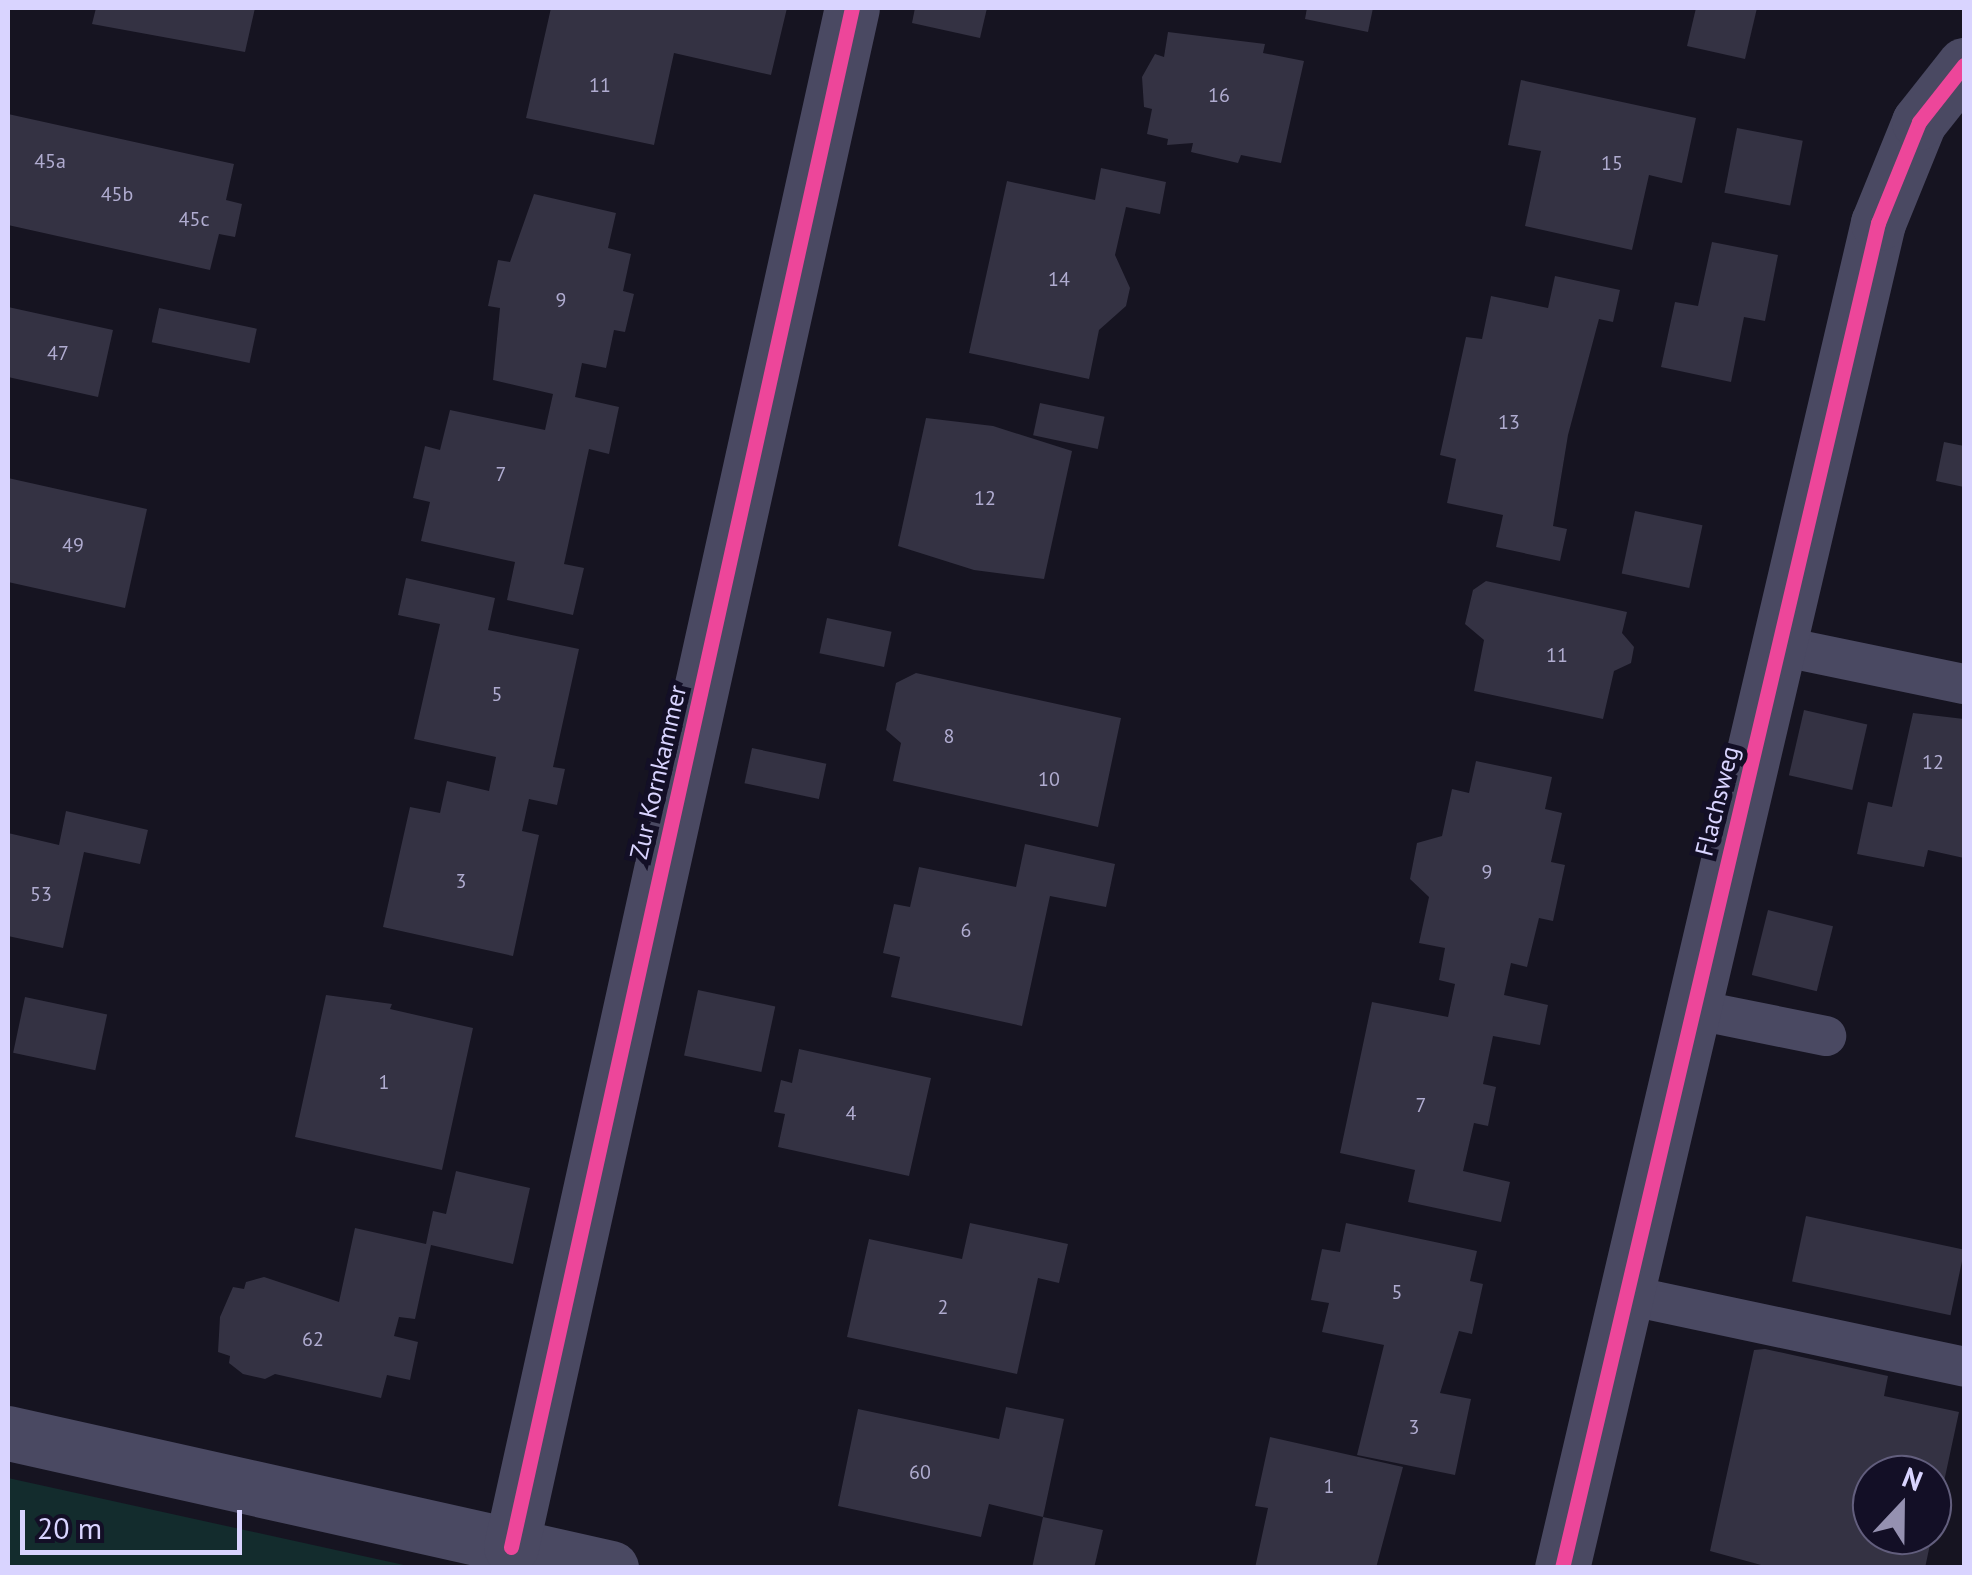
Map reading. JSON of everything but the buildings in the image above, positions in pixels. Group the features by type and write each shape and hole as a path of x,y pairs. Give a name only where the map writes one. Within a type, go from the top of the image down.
{"street":[{"name":"Zur Kornkammer","path":"512,1547 852,8"},
{"name":"Flachsweg","path":"1563,1567 1622,1294 1780,646 1878,223 1919,122 1964,65"},
{"path":"8,1433 611,1568"}],"lane":[{"path":"1780,646 1964,684"},
{"path":"1692,1009 1826,1036"},
{"path":"1622,1294 1964,1367"}],"green space":[{"path":"8,1478 413,1567 8,1567"}],"cycle path":[{"path":"511,1547 852,8"},
{"path":"1562,1568 1878,223 1919,122 1964,65"}]}
